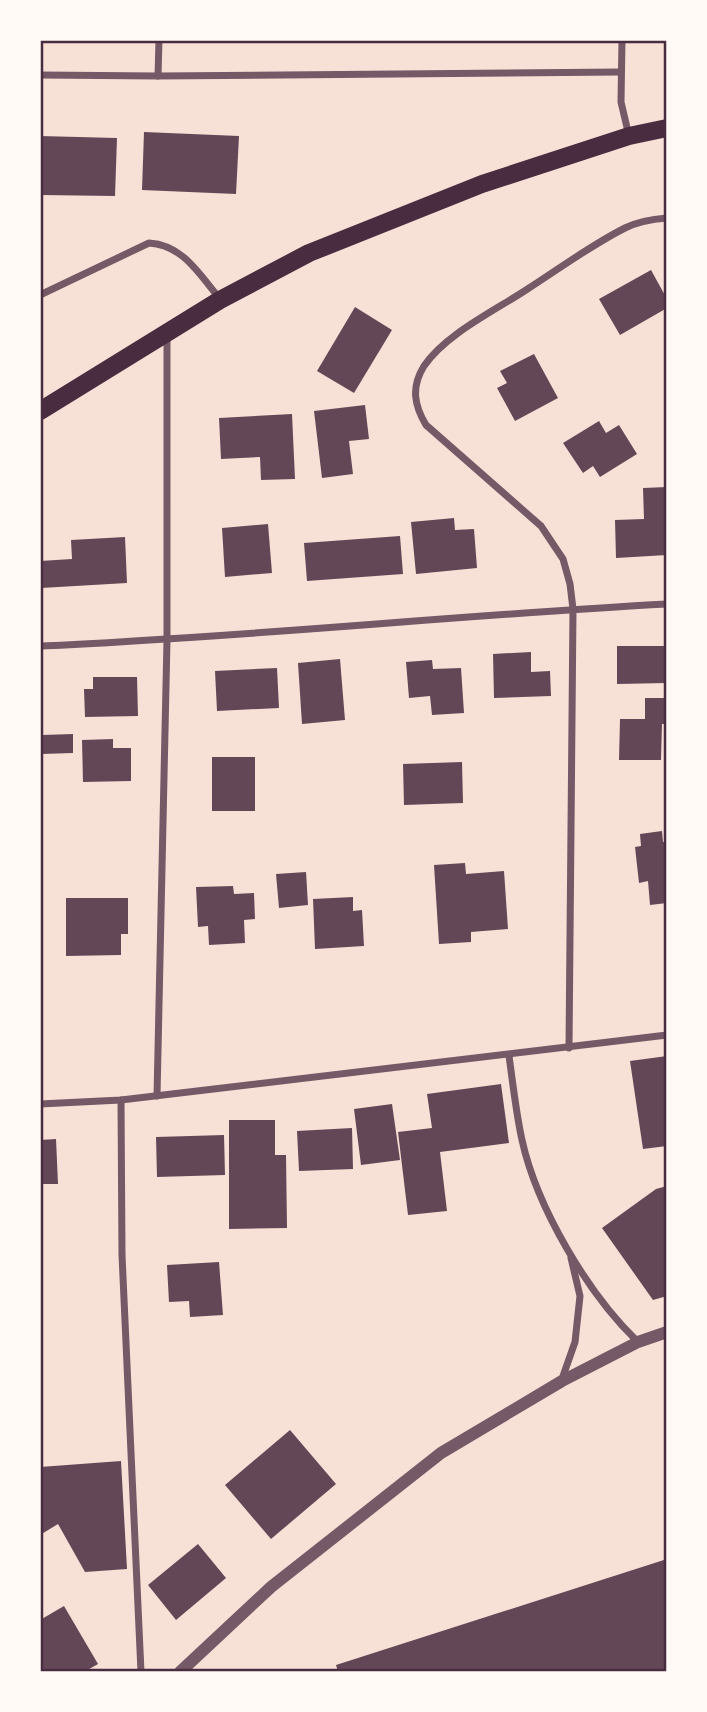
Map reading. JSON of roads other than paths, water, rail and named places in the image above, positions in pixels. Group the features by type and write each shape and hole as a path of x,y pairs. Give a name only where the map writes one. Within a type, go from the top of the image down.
{"main road":[{"path":"40,411 220,300 309,253 482,184 629,136 667,128"}],"street":[{"path":"158,76 159,40"},
{"path":"621,40 621,102 629,136"},
{"path":"40,75 621,72"},
{"path":"569,1048 573,609 570,584 564,559 541,526 426,425 418,411 415,386 423,368 438,348 478,321 628,226 667,218"},
{"path":"40,295 138,247 156,243 177,251 220,300"},
{"path":"157,1096 167,640 167,333"},
{"path":"40,646 167,640 667,604"},
{"path":"40,1104 121,1100 509,1056 667,1035"},
{"path":"509,1056 522,1142 539,1192 569,1251 614,1319 638,1342"},
{"path":"121,1100 122,1255 141,1672"},
{"path":"562,1381 575,1342 580,1296 569,1251"},
{"path":"180,1672 271,1587 430,1461 562,1381 638,1342 667,1332"}]}
